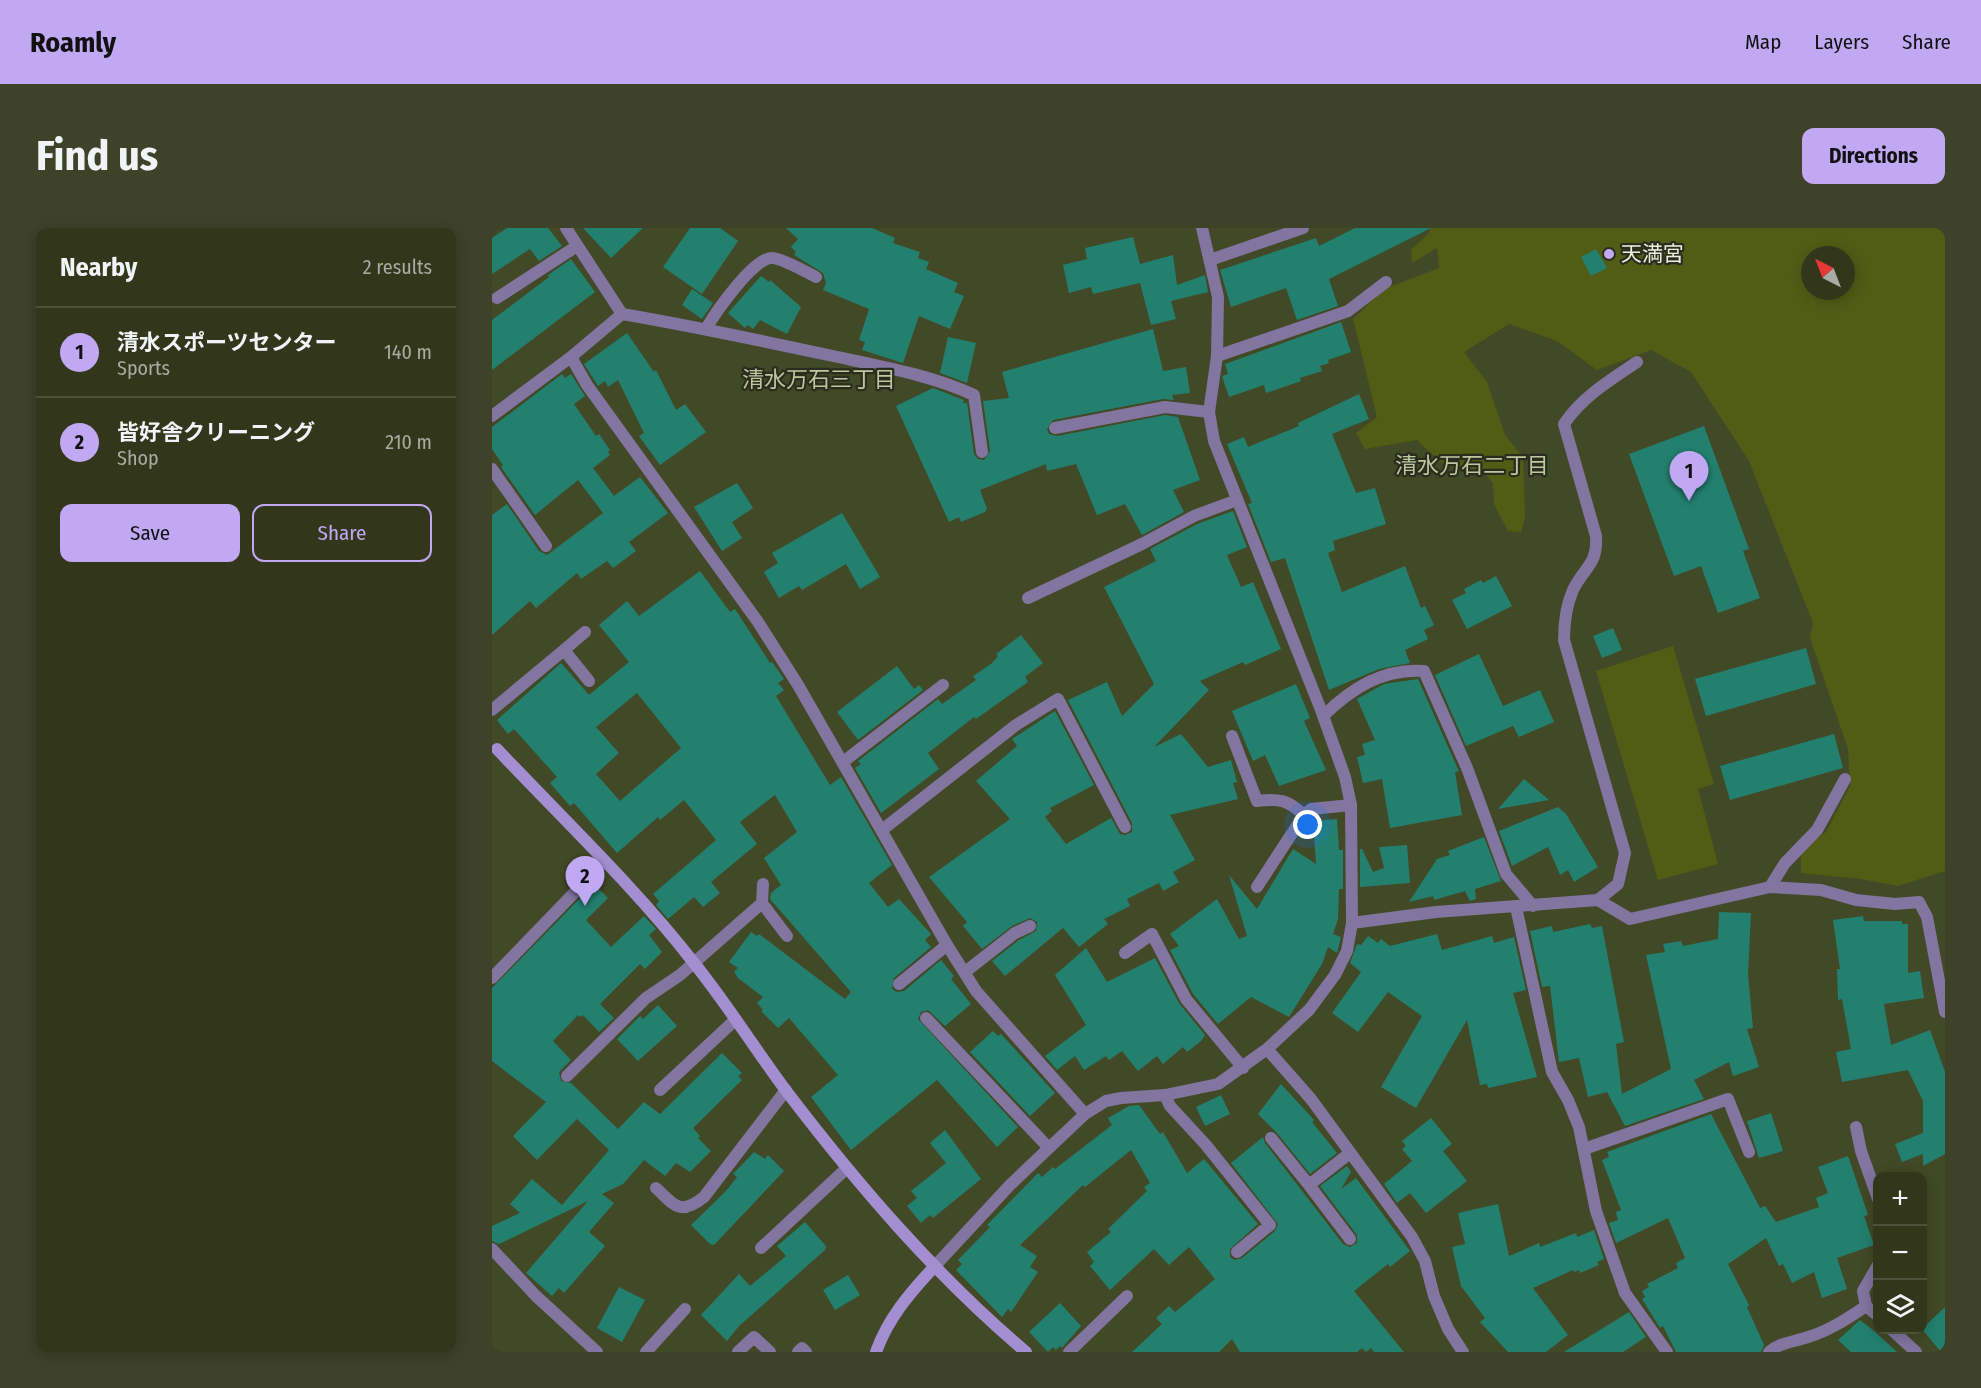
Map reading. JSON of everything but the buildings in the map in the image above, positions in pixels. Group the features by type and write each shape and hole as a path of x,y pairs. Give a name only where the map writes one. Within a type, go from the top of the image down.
{"street":[{"path":"566,228 622,314 706,329 869,364 957,387 974,395 982,452"},
{"path":"876,1352 883,1331 907,1297 1048,1147 1085,1114 1106,1101 1165,1095 1218,1084 1267,1049 1309,1010 1335,975 1347,951 1352,923 1351,805 1345,777 1323,716 1214,441 1209,412 1217,356 1218,297 1202,228"},
{"path":"1210,260 1303,228"},
{"path":"497,298 577,246"},
{"path":"706,329 715,313 760,261 773,258 816,277"},
{"path":"1217,356 1348,311 1386,282"},
{"path":"492,416 571,357 622,314"},
{"path":"571,357 587,385 758,622 843,762 946,945 976,991 1085,1114"},
{"path":"1352,923 1436,912 1598,900 1618,884 1625,853 1564,640 1564,614 1574,588 1598,552 1596,536 1564,424 1573,410 1600,387 1637,362"},
{"path":"1055,428 1165,407 1209,412"},
{"path":"492,469 546,546"},
{"path":"1028,598 1142,544 1194,516 1237,500"},
{"path":"492,710 585,632"},
{"path":"564,650 589,681"},
{"path":"1323,716 1356,688 1386,674 1406,670 1424,671 1467,768 1506,874 1533,906"},
{"path":"843,762 943,685"},
{"path":"882,830 1016,725 1058,699 1125,827"},
{"path":"1232,736 1257,801 1279,798 1290,802 1304,814"},
{"path":"494,749 604,862 694,962 786,1090 847,1167 934,1267 979,1312 1026,1352"},
{"path":"1770,887 1785,863 1817,830 1845,779"},
{"path":"1257,887 1304,814 1311,810 1351,805"},
{"path":"492,978 604,862"},
{"path":"763,885 762,903 787,936"},
{"path":"1598,900 1630,919 1770,887 1821,890 1856,900 1895,904 1919,902 1927,917 1945,1012"},
{"path":"567,1076 646,998 694,962 762,903"},
{"path":"1516,907 1552,1072 1568,1100 1584,1149 1596,1211 1625,1293 1667,1352"},
{"path":"964,972 1015,933 1030,926"},
{"path":"1125,953 1152,934 1186,999 1243,1068"},
{"path":"899,984 946,945"},
{"path":"926,1018 1048,1147"},
{"path":"660,1090 735,1020"},
{"path":"1267,1049 1311,1100 1412,1237 1425,1261 1434,1296 1448,1329 1463,1352"},
{"path":"656,1188 676,1206 684,1209 704,1197 786,1090"},
{"path":"1165,1095 1170,1106 1206,1145 1270,1226 1237,1252"},
{"path":"1584,1149 1728,1099 1749,1152"},
{"path":"1856,1127 1873,1185"},
{"path":"1271,1138 1350,1239"},
{"path":"1309,1185 1350,1153"},
{"path":"761,1248 847,1167"},
{"path":"492,1249 536,1296 597,1352"},
{"path":"1873,1274 1863,1291 1866,1306 1873,1312"},
{"path":"1069,1352 1127,1296"},
{"path":"1769,1352 1789,1347 1844,1321 1866,1306"},
{"path":"646,1352 685,1309"},
{"path":"1897,1334 1916,1352"},
{"path":"738,1352 754,1337 770,1352"},
{"path":"798,1352 802,1348 806,1352"}],"green space":[{"path":"1429,228 1945,228 1945,871 1898,886 1861,879 1801,873 1801,850 1826,832 1850,786 1848,749 1810,638 1813,623 1749,461 1691,372 1651,350 1597,370 1557,341 1509,324 1464,352 1487,382 1505,435 1523,457 1525,518 1521,532 1508,531 1494,504 1493,484 1483,470 1472,472 1454,469 1439,460 1417,440 1365,449 1356,433 1377,417 1353,319 1384,289 1439,268 1437,248 1412,263 1411,250 1429,233"},
{"path":"1673,646 1714,784 1698,789 1718,864 1658,880 1596,671"}],"place":[{"name":"天満宮","path":"1609,254"},
{"name":"清水スポーツセンター","path":"1689,501"},
{"name":"皆好舎クリーニング","path":"585,906"}],"district":[{"name":"清水万石三丁目","path":"819,379"},
{"name":"清水万石二丁目","path":"1472,465"}]}
